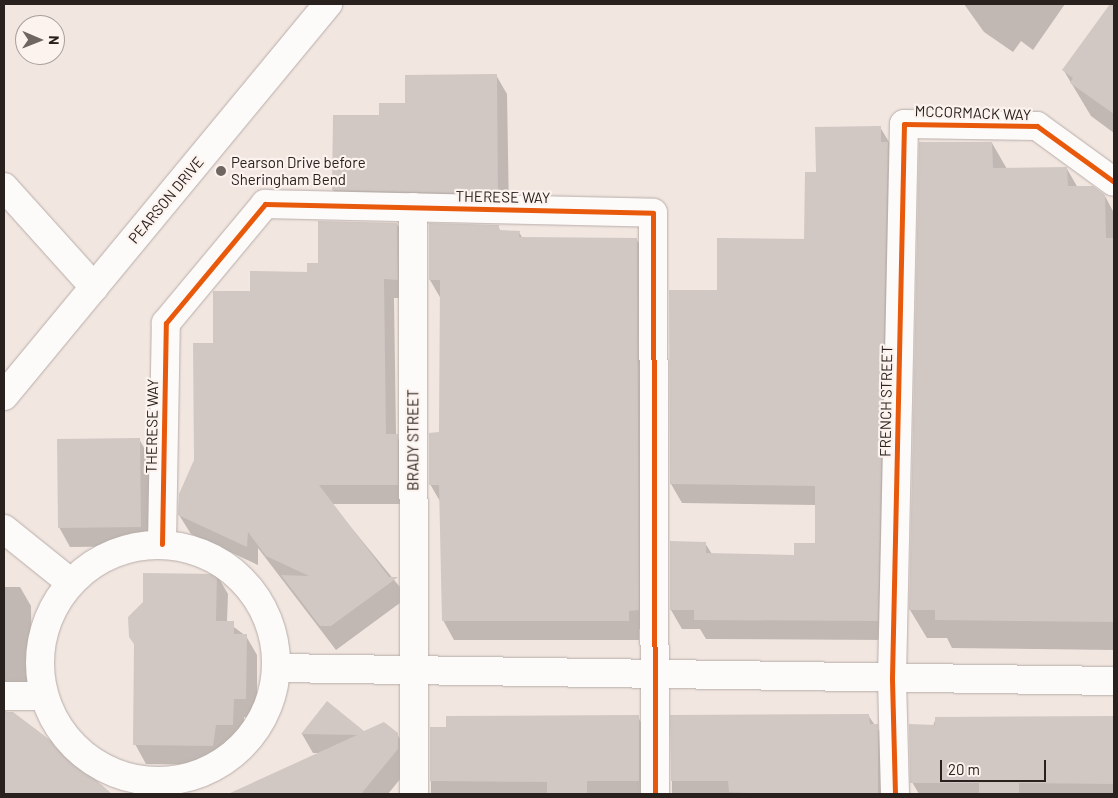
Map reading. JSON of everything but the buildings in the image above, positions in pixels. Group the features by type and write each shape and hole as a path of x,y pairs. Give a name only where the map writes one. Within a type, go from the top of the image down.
{"street":[{"name":"PEARSON DRIVE","path":"4,396 328,4"},
{"name":"MCCORMACK WAY","path":"904,124 1037,126 1114,182"},
{"name":"FRENCH STREET","path":"892,678 904,124"},
{"path":"4,187 94,287"},
{"name":"THERESE WAY","path":"162,544 166,323 265,204 653,213 657,676"},
{"name":"BRADY STREET","path":"413,207 414,794"},
{"path":"4,529 70,582"},
{"path":"162,544 199,551 238,576 256,597 272,631 277,668 270,702 242,745 201,775 167,788 126,779 90,762 60,732 43,696 39,655 42,640 48,616 70,582 97,560 128,548 162,544"},
{"path":"277,668 413,673 1114,681"},
{"path":"655,794 657,676"},
{"path":"892,678 894,794"},
{"path":"4,696 43,696"}],"cycle path":[{"path":"895,794 892,678 904,124 1037,126 1114,182"},
{"path":"162,544 166,323 265,204 653,213 655,794"}],"place":[{"name":"Pearson Drive before Sheringham Bend","path":"221,171"}]}
